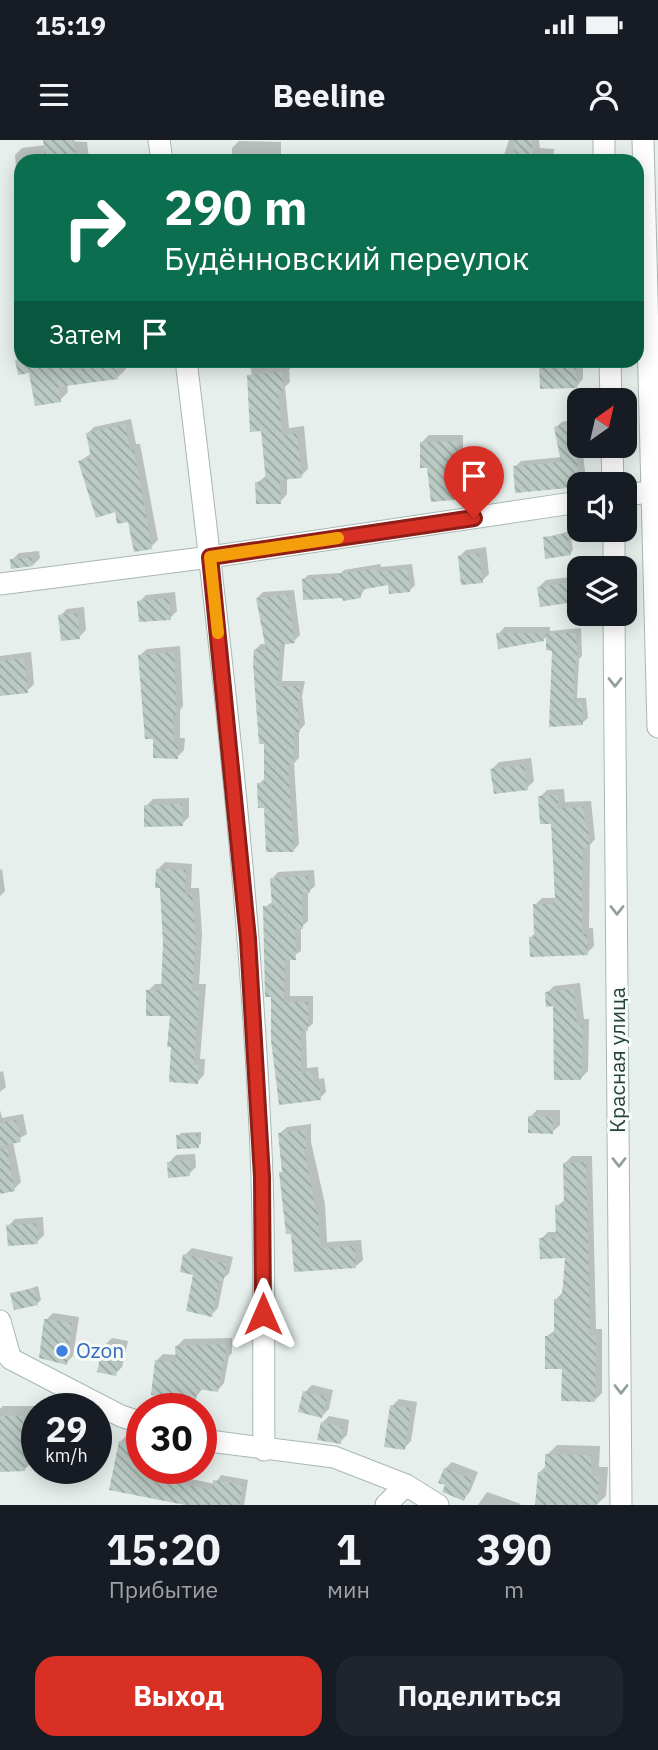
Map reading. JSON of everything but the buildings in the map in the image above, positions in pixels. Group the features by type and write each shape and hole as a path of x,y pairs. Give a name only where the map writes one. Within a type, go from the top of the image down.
{"street":[{"path":"644,169 655,491 658,727"},
{"path":"187,368 210,557 249,953 262,1177 264,1450"},
{"path":"610,368 611,388"},
{"path":"637,493 655,491"},
{"path":"0,584 210,557 567,504"},
{"name":"Красная улица","path":"614,626 621,1505"},
{"path":"0,1321 4,1360 126,1418"},
{"path":"217,1443 334,1457 406,1485 438,1505"},
{"path":"386,1505 406,1485"}],"slow traffic":[{"path":"218,633 210,557 338,538"}],"place":[{"name":"Ozon","path":"62,1351"}],"route":[{"path":"263,1314 262,1177 248,939 210,557 474,518"}]}
